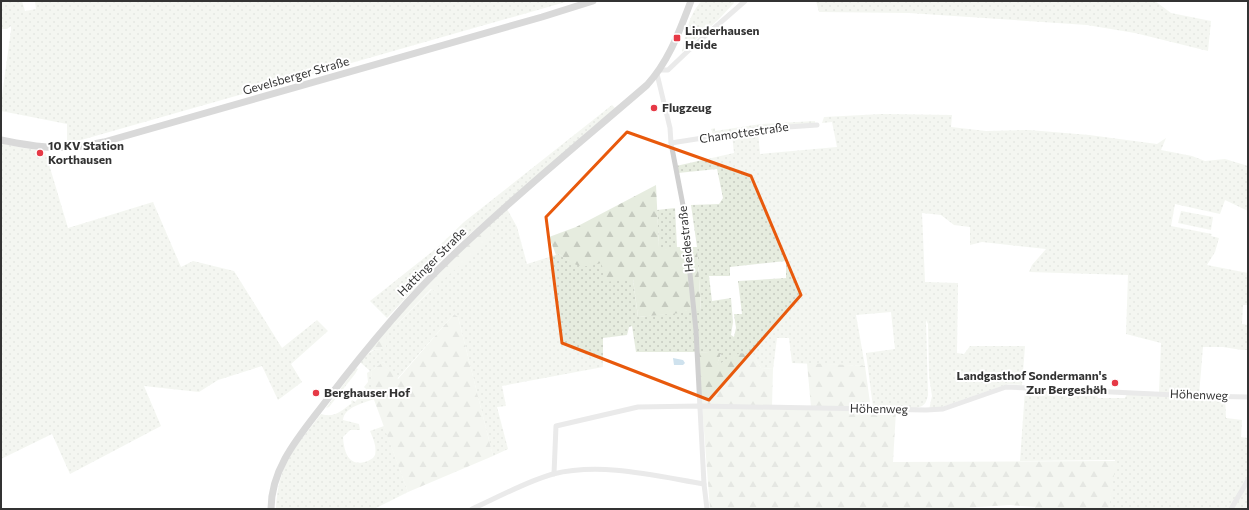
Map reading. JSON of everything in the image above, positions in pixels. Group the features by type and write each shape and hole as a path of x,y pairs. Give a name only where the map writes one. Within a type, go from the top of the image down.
{"main road":[{"name":"Gevelsberger Straße","path":"1,140 45,148 66,148 104,142 528,21 593,1"},
{"path":"690,4 695,1"},
{"name":"Hattinger Straße","path":"271,509 279,469 289,450 396,313 467,242 647,85 658,72 674,42 690,4"}],"street":[{"name":"Hattinger Straße","path":"658,72 668,70 745,1"},
{"name":"Heidestraße","path":"658,72 670,128 671,143 687,226 689,264 696,331 699,406 707,509"},
{"name":"Chamottestraße","path":"671,143 760,129 817,125"},
{"name":"Höhenweg","path":"554,474 556,426 638,407 699,406 926,410 943,409 1006,387 1248,397"},
{"path":"472,509 542,478 554,474 586,470 614,470 704,484"},
{"path":"1231,509 1248,480"}],"highlighted area":[{"path":"627,132 751,176 801,295 709,400 562,343 546,217"}],"green space":[{"path":"1,1 22,1 25,11 36,9 35,1 569,1 67,144 67,124 1,111 11,26 7,29 1,29"},
{"path":"702,1 733,1 734,3 719,19 682,52 686,32 691,18"},
{"path":"816,1 1155,1 1171,13 1211,21 1208,51 1135,33 1087,25 909,13 819,12"},
{"path":"612,105 615,108 449,252 387,318 370,301 438,247 464,222"},
{"path":"882,114 952,115 951,127 986,131 1029,130 1089,135 1157,144 1166,138 1161,150 1192,156 1205,161 1225,159 1248,166 1248,211 1225,200 1220,214 1175,204 1171,226 1212,234 1211,236 1219,238 1215,252 1207,265 1248,273 1248,305 1243,305 1242,324 1248,325 1248,350 1223,347 1203,347 1199,395 1159,392 1161,343 1126,334 1128,275 1029,272 1032,265 1046,249 982,242 970,245 970,227 954,225 941,215 922,213 925,282 958,283 957,353 964,354 970,346 1025,346 1022,385 1008,384 942,407 929,410 932,396 929,376 928,324 926,320 928,395 925,403 922,406 911,409 873,407 866,353 895,349 891,312 856,315 865,366 792,363 789,338 777,338 773,369 761,368 753,355 741,353 716,366 721,354 698,352 636,352 632,326 629,327 627,335 603,338 603,367 502,386 506,406 497,407 508,449 493,456 458,317 454,314 397,379 383,362 371,371 374,399 351,409 344,416 343,420 359,424 360,430 350,430 343,437 346,453 352,461 356,462 362,463 368,461 375,455 375,446 370,431 384,426 408,492 374,509 276,509 277,493 284,468 303,437 321,414 330,415 338,413 352,403 352,400 355,402 366,389 364,387 368,382 367,373 370,371 360,362 369,353 374,350 381,349 384,331 393,322 396,325 432,289 435,291 438,287 437,285 486,228 507,209 517,227 527,264 559,254 569,261 584,265 601,262 633,279 638,317 701,310 697,247 691,205 719,204 723,198 717,169 678,173 676,166 734,153 732,134 758,131 760,154 837,147 832,122 822,123 824,117","holes":["786,261 786,278 738,281 742,314 734,314 736,328 734,337 731,335 733,322 731,298 712,301 709,276 730,276 730,267"]},
{"path":"815,121 815,123 713,135 711,129 715,128 715,131 761,124"},
{"path":"1,143 45,151 68,228 153,202 181,267 193,261 234,271 282,348 317,320 328,331 291,364 302,382 278,400 262,366 218,380 199,392 144,386 161,426 70,474 52,434 1,459"},
{"path":"656,185 659,247 697,247 701,311 638,317 633,279 605,282 601,263 588,266 579,266 570,262 559,254 556,255 549,237 576,227"},
{"path":"675,208 677,247 659,247 657,210"},
{"path":"1181,211 1213,217 1211,230 1178,223"},
{"path":"486,228 491,234 473,254 437,285 439,288 435,291 431,289 396,325 393,322 446,266"},
{"path":"454,314 458,317 493,456 408,492 373,397 371,371 383,362 398,379"},
{"path":"384,331 387,334 386,347 381,347 381,349 369,352"},
{"path":"698,352 721,353 717,365 740,353 753,354 761,368 773,369 772,406 811,407 807,363 865,366 871,410 896,411 893,462 1116,461 1109,509 1035,509 1035,507 1010,505 948,509 710,509"},
{"path":"356,368 358,369 355,374 329,407 326,408"},
{"path":"1025,390 1095,392 1098,398 1125,398 1127,394 1225,396 1226,418 1242,420 1241,437 1248,438 1248,509 1109,509 1115,460 1020,461"}],"water":[{"path":"673,358 683,360 685,363 683,365 674,365"}],"place":[{"name":"Linderhausen Heide","path":"677,38"},
{"name":"Flugzeug","path":"654,108"},
{"name":"10 KV Station Korthausen","path":"40,153"},
{"name":"Landgasthof Sondermann's Zur Bergeshöh","path":"1115,383"},
{"name":"Berghauser Hof","path":"316,393"}]}
